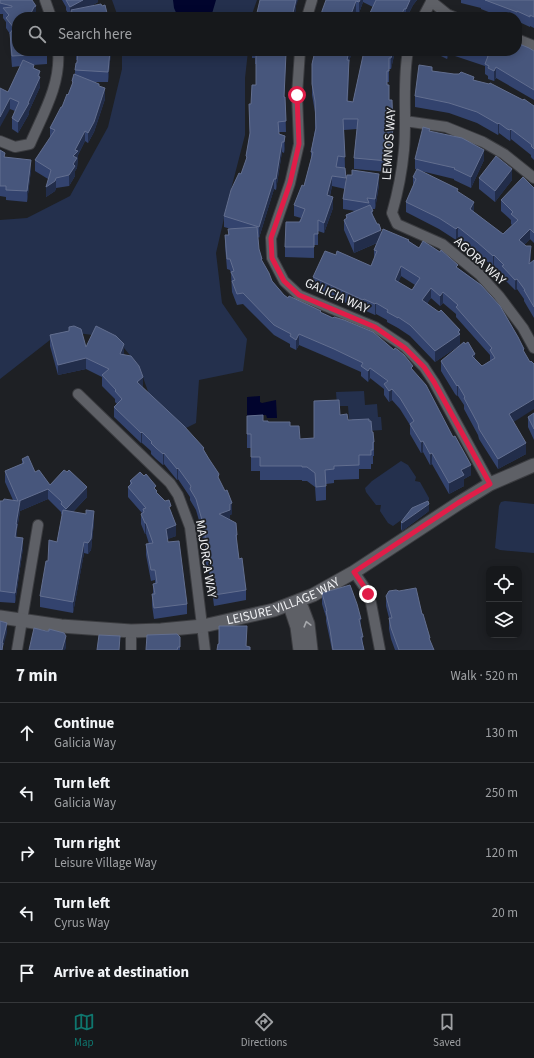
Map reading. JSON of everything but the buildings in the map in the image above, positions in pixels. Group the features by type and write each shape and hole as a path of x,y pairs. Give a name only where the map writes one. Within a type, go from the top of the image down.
{"street":[{"path":"45,0 49,12"},
{"path":"308,12 312,0"},
{"path":"426,12 432,1 445,12"},
{"path":"522,41 534,46"},
{"path":"0,141 15,148 30,144 54,90 59,65 58,56"},
{"name":"GALICIA WAY","path":"300,56 297,95 299,144 290,183 271,238 272,258 284,281 299,295 375,327 405,348 424,367 434,382 490,484"},
{"name":"LEMNOS WAY","path":"407,56 405,67 404,149 399,186 392,213 397,224 409,228"},
{"path":"405,120 446,127 484,142 504,154 534,178"},
{"name":"AGORA WAY","path":"409,228 442,244 479,274 499,296 523,328 534,348"},
{"name":"MAJORCA WAY","path":"78,394 170,483 178,495 190,527 205,650"},
{"name":"LEISURE VILLAGE WAY","path":"0,617 61,626 131,631 203,626 274,610 313,594 354,572 458,503 490,484 534,465"},
{"path":"17,650 38,525"},
{"path":"354,572 365,588 371,603 380,650"},
{"path":"300,650 297,627 292,612 294,602 302,608 308,624 311,650"},
{"path":"131,631 131,650"}],"shaded area":[{"path":"112,0 257,0 253,12 116,12"},
{"path":"173,0 216,0 212,12 176,12"},
{"path":"122,56 247,56 245,78 245,135 216,253 222,303 247,339 243,371 199,380 196,423 182,430 151,400 139,366 124,348 101,336 77,333 50,340 0,379 0,220 27,218 70,196 108,127 122,69"},
{"path":"364,391 365,405 377,404 378,417 381,417 382,430 353,432 352,419 349,419 348,406 337,406 336,392"},
{"path":"260,396 260,402 262,403 276,400 277,418 267,418 266,415 247,416 247,397"},
{"path":"401,461 408,465 416,477 415,481 420,482 429,500 393,526 388,523 380,511 381,505 376,505 366,492 365,488 372,481"},
{"path":"505,501 534,504 534,553 500,550 495,548 499,506 501,502"}],"route":[{"path":"297,95 299,144 290,183 271,238 272,258 284,281 299,295 375,327 405,348 424,367 434,382 490,484 458,503 354,572 368,594"}]}
